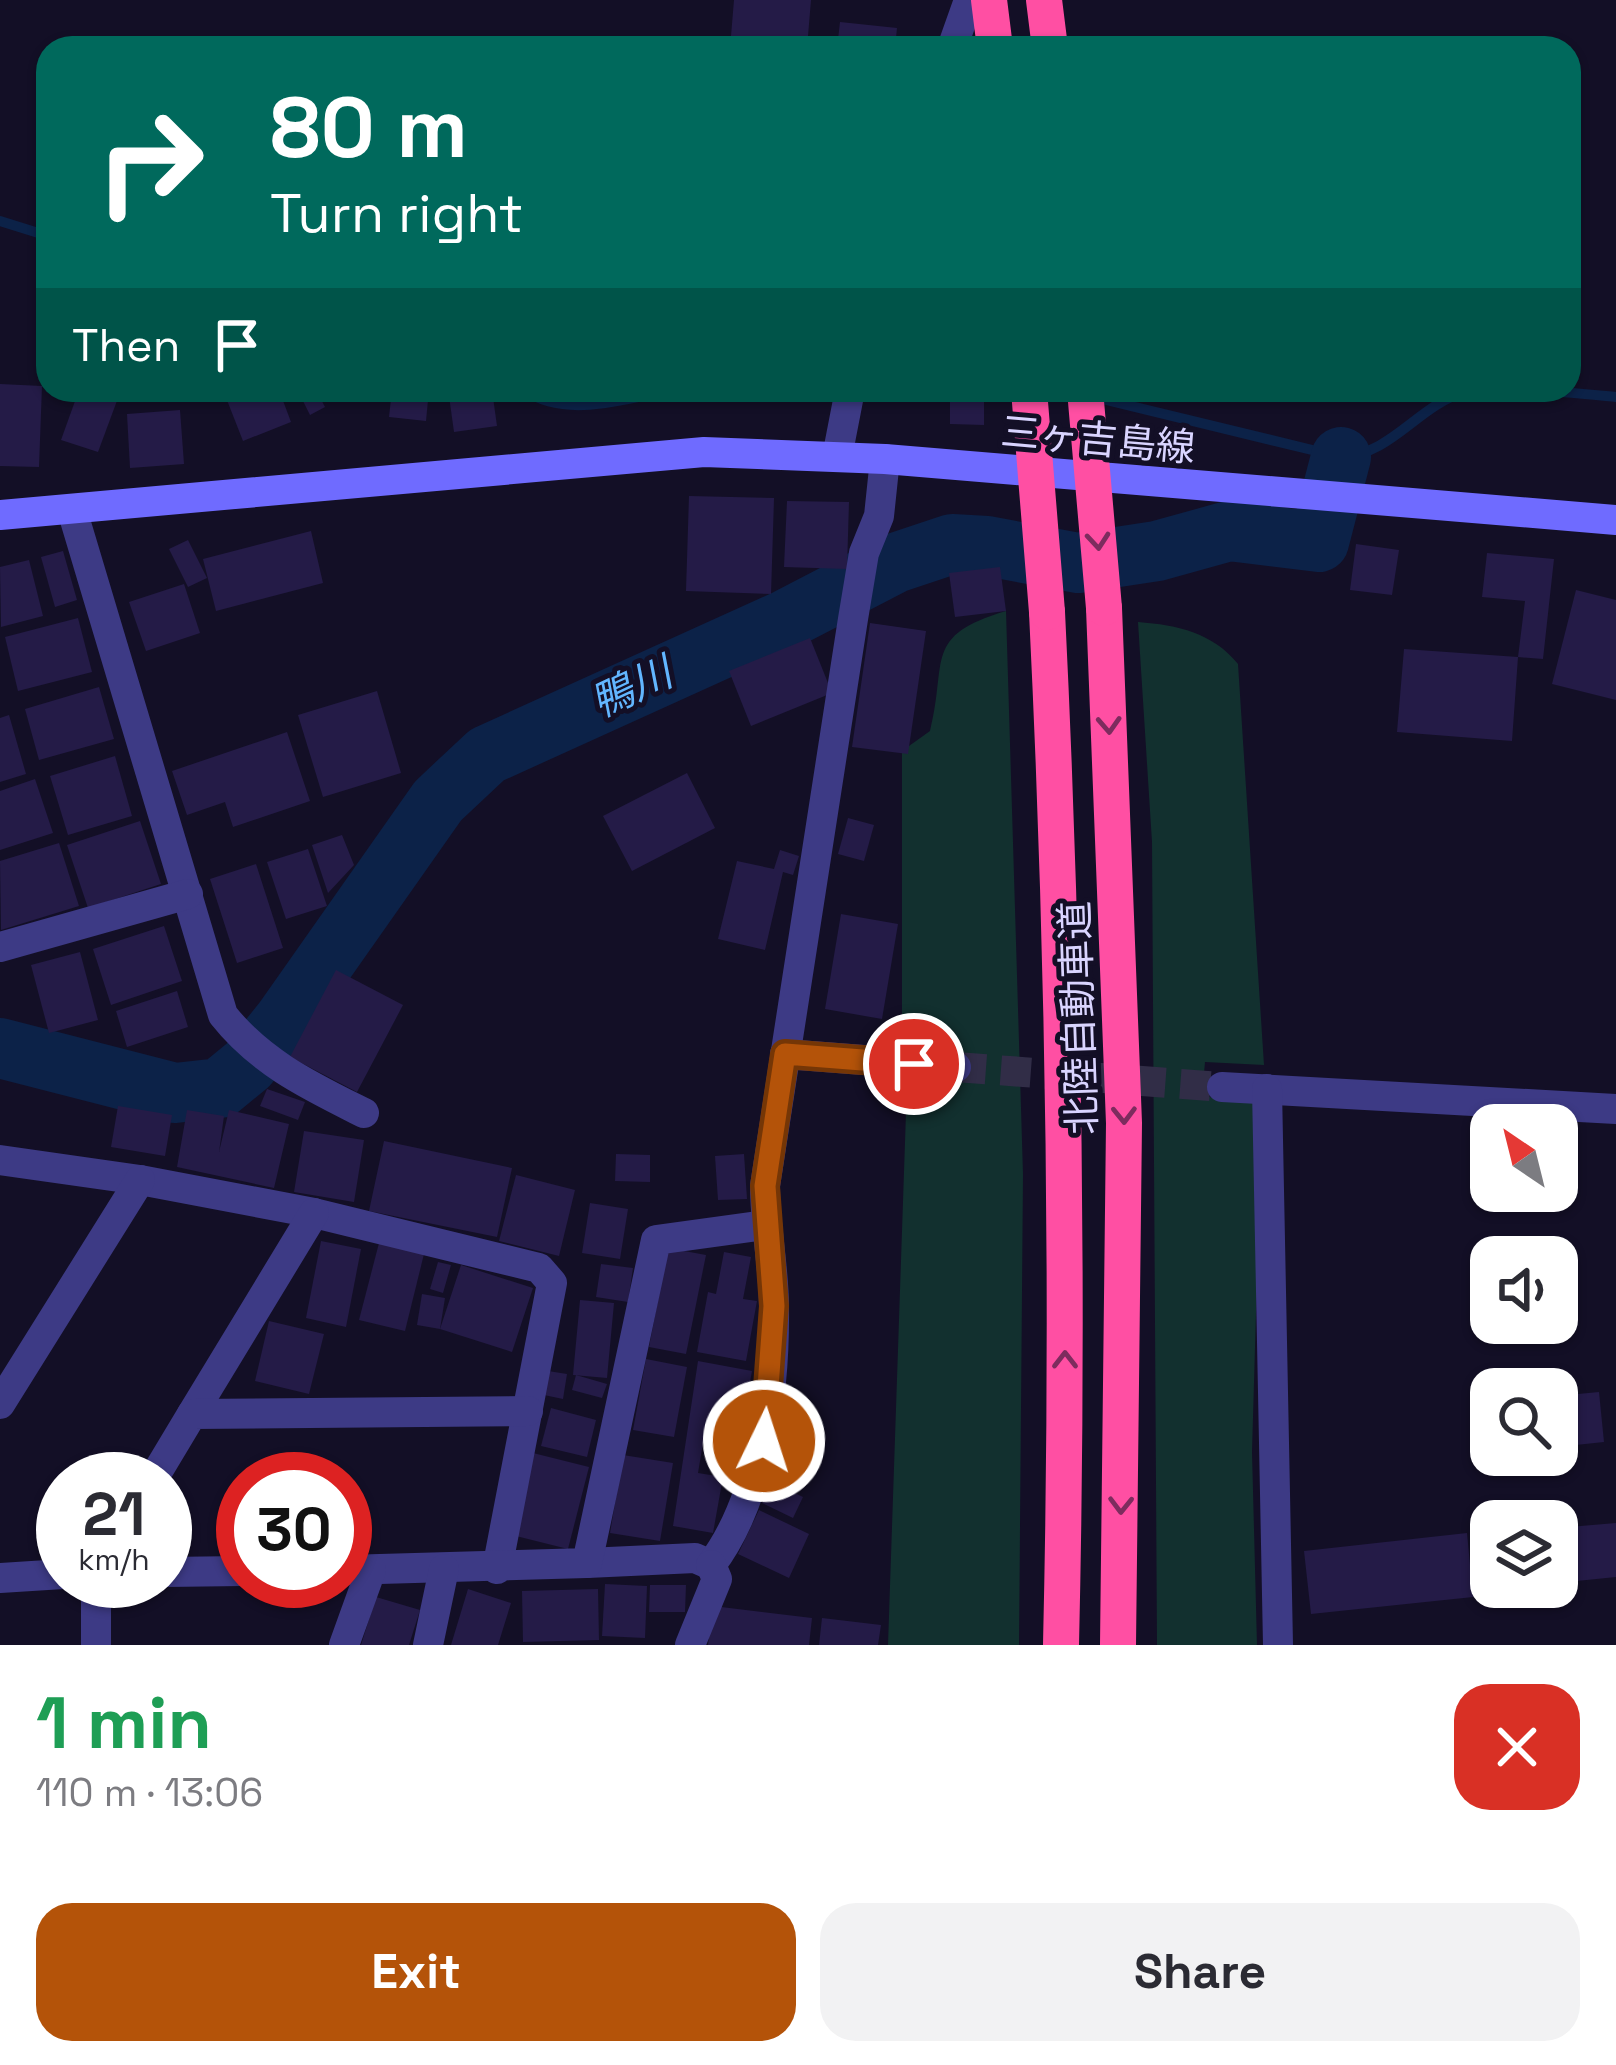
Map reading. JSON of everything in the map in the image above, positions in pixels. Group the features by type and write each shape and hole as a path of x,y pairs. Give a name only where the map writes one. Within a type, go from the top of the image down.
{"highway":[{"path":"989,0 994,36"},
{"path":"1044,0 1048,36"},
{"name":"北陸自動車道","path":"1030,402 1059,841 1066,1145 1061,1645"},
{"name":"北陸自動車道","path":"1086,402 1104,608 1124,1124 1118,1645"}],"main road":[{"name":"三ヶ吉島線","path":"0,515 704,452 884,459 1616,520"}],"street":[{"path":"956,36 969,0"},
{"path":"837,457 848,402"},
{"path":"711,1565 726,1546 764,1441 774,1306 765,1186 864,553 879,516 884,459"},
{"path":"72,510 223,1015 241,1038 278,1069 364,1113"},
{"path":"0,947 188,894"},
{"path":"785,1054 956,1067"},
{"path":"1222,1087 1616,1109"},
{"path":"1268,1089 1278,1645"},
{"path":"0,1160 314,1213 539,1268 552,1283 497,1569"},
{"path":"0,1405 140,1180"},
{"path":"169,1452 314,1213"},
{"path":"587,1563 656,1240 765,1225"},
{"path":"192,1414 528,1411"},
{"path":"372,1570 497,1569 695,1558 711,1565 716,1579 690,1645"},
{"path":"428,1645 444,1569"},
{"path":"0,1578 36,1576"},
{"path":"96,1608 96,1645"},
{"path":"344,1645 351,1608"}],"green space":[{"path":"1006,611 1023,1174 1019,1645 888,1645 907,1083 948,1079 952,1048 902,1045 902,751 930,731 943,654 950,641 979,620"},
{"path":"1138,622 1194,632 1238,664 1264,1065 1205,1062 1202,1096 1262,1104 1252,1452 1257,1645 1157,1645 1152,842"}],"building":[{"path":"734,0 811,0 808,36 731,36"},
{"path":"840,22 897,28 896,36 838,36"},
{"path":"0,384 36,386 36,402 41,402 39,467 0,466"},
{"path":"75,402 117,402 98,452 61,440"},
{"path":"228,402 284,402 291,422 243,441"},
{"path":"304,402 322,402 325,407 310,415"},
{"path":"391,402 428,402 426,421 389,417"},
{"path":"450,402 494,402 497,426 454,432"},
{"path":"950,402 984,402 984,425 950,424"},
{"path":"180,410 184,464 130,468 127,414"},
{"path":"689,496 774,498 771,594 686,591"},
{"path":"787,501 849,502 847,569 784,567"},
{"path":"311,531 323,583 216,611 203,559"},
{"path":"188,540 207,578 188,587 169,549"},
{"path":"1356,544 1399,550 1392,595 1350,590"},
{"path":"63,551 77,600 55,607 41,557"},
{"path":"1487,553 1554,559 1543,659 1518,657 1525,601 1482,597"},
{"path":"29,560 43,616 1,627 0,567"},
{"path":"1000,567 1006,611 955,617 949,573"},
{"path":"184,584 200,633 146,651 129,602"},
{"path":"1576,590 1616,600 1616,700 1552,684"},
{"path":"78,618 92,672 18,691 5,637"},
{"path":"870,623 926,631 908,754 852,747"},
{"path":"810,638 832,693 751,726 729,671"},
{"path":"1404,649 1518,657 1512,741 1397,732"},
{"path":"99,687 114,739 39,760 25,709"},
{"path":"377,691 401,773 323,797 298,715"},
{"path":"9,715 26,774 0,782 0,718"},
{"path":"287,732 310,801 233,827 225,802 187,815 172,771"},
{"path":"115,756 132,816 68,835 50,776"},
{"path":"687,773 715,828 632,871 603,816"},
{"path":"35,779 53,833 0,850 0,791"},
{"path":"848,818 874,825 864,861 838,854"},
{"path":"140,821 161,884 88,908 67,845"},
{"path":"342,835 354,865 328,893 312,845"},
{"path":"59,843 79,906 1,930 0,861"},
{"path":"308,849 327,906 286,919 267,862"},
{"path":"780,850 799,856 793,875 783,872 765,950 718,939 737,861 774,869"},
{"path":"256,864 283,948 237,963 210,879"},
{"path":"841,914 898,924 882,1019 825,1009"},
{"path":"164,926 182,981 111,1005 93,949"},
{"path":"80,952 98,1020 49,1033 31,965"},
{"path":"336,970 403,1005 357,1092 290,1057"},
{"path":"177,991 188,1027 127,1047 116,1011"},
{"path":"267,1089 305,1102 298,1120 260,1106"},
{"path":"118,1106 172,1115 165,1156 111,1147"},
{"path":"187,1110 224,1116 219,1152 229,1110 289,1124 274,1188 177,1167"},
{"path":"304,1131 364,1140 354,1202 294,1192"},
{"path":"384,1141 512,1168 497,1237 369,1211"},
{"path":"616,1154 650,1155 650,1182 615,1181"},
{"path":"744,1154 747,1199 718,1200 715,1156"},
{"path":"516,1175 575,1190 559,1256 499,1241"},
{"path":"590,1203 628,1209 620,1259 582,1253"},
{"path":"321,1241 361,1249 346,1327 306,1318"},
{"path":"379,1243 424,1254 405,1331 359,1320"},
{"path":"668,1248 706,1255 686,1354 649,1347"},
{"path":"724,1252 751,1257 743,1299 757,1301 746,1361 697,1352 708,1292 716,1294"},
{"path":"438,1262 451,1265 443,1293 430,1289"},
{"path":"601,1264 633,1268 628,1302 596,1297"},
{"path":"461,1265 533,1288 512,1352 440,1329"},
{"path":"422,1294 445,1298 440,1329 417,1325"},
{"path":"580,1300 614,1303 607,1378 573,1375"},
{"path":"269,1321 324,1334 309,1394 255,1381"},
{"path":"646,1359 687,1367 674,1437 633,1430"},
{"path":"698,1361 752,1371 738,1450 703,1443 698,1473 723,1477 713,1533 673,1526"},
{"path":"548,1371 567,1374 563,1399 544,1395"},
{"path":"576,1375 607,1384 602,1398 572,1390"},
{"path":"1599,1392 1604,1442 1578,1445 1578,1394"},
{"path":"551,1408 596,1420 587,1457 541,1446"},
{"path":"533,1453 589,1467 568,1549 512,1535"},
{"path":"623,1455 673,1463 660,1541 610,1533"},
{"path":"772,1482 803,1497 793,1518 762,1503"},
{"path":"759,1510 809,1534 789,1578 738,1554"},
{"path":"1616,1523 1616,1577 1578,1581 1578,1526"},
{"path":"1467,1533 1470,1597 1311,1614 1304,1551"},
{"path":"605,1584 647,1586 645,1638 602,1636"},
{"path":"650,1585 686,1585 685,1612 649,1612"},
{"path":"468,1589 511,1603 498,1645 451,1645"},
{"path":"598,1589 599,1640 523,1642 522,1591"},
{"path":"376,1597 420,1610 409,1645 361,1645"},
{"path":"713,1606 812,1618 809,1645 708,1645"},
{"path":"822,1618 881,1625 878,1645 819,1645"}],"waterway":[{"path":"0,221 36,232"},
{"path":"1581,394 1616,397"},
{"path":"551,402 615,402"},
{"path":"1114,402 1341,457 1391,439 1441,402"},
{"name":"鴨川","path":"0,1048 175,1093 220,1088 248,1065 284,1020 438,801 487,755 787,619 895,563 952,544 1078,563 1157,551 1229,531 1319,542 1341,457"}],"tunnel":[{"path":"956,1067 1222,1087"}],"route":[{"path":"764,1441 774,1306 765,1186 785,1054 914,1064"}]}
